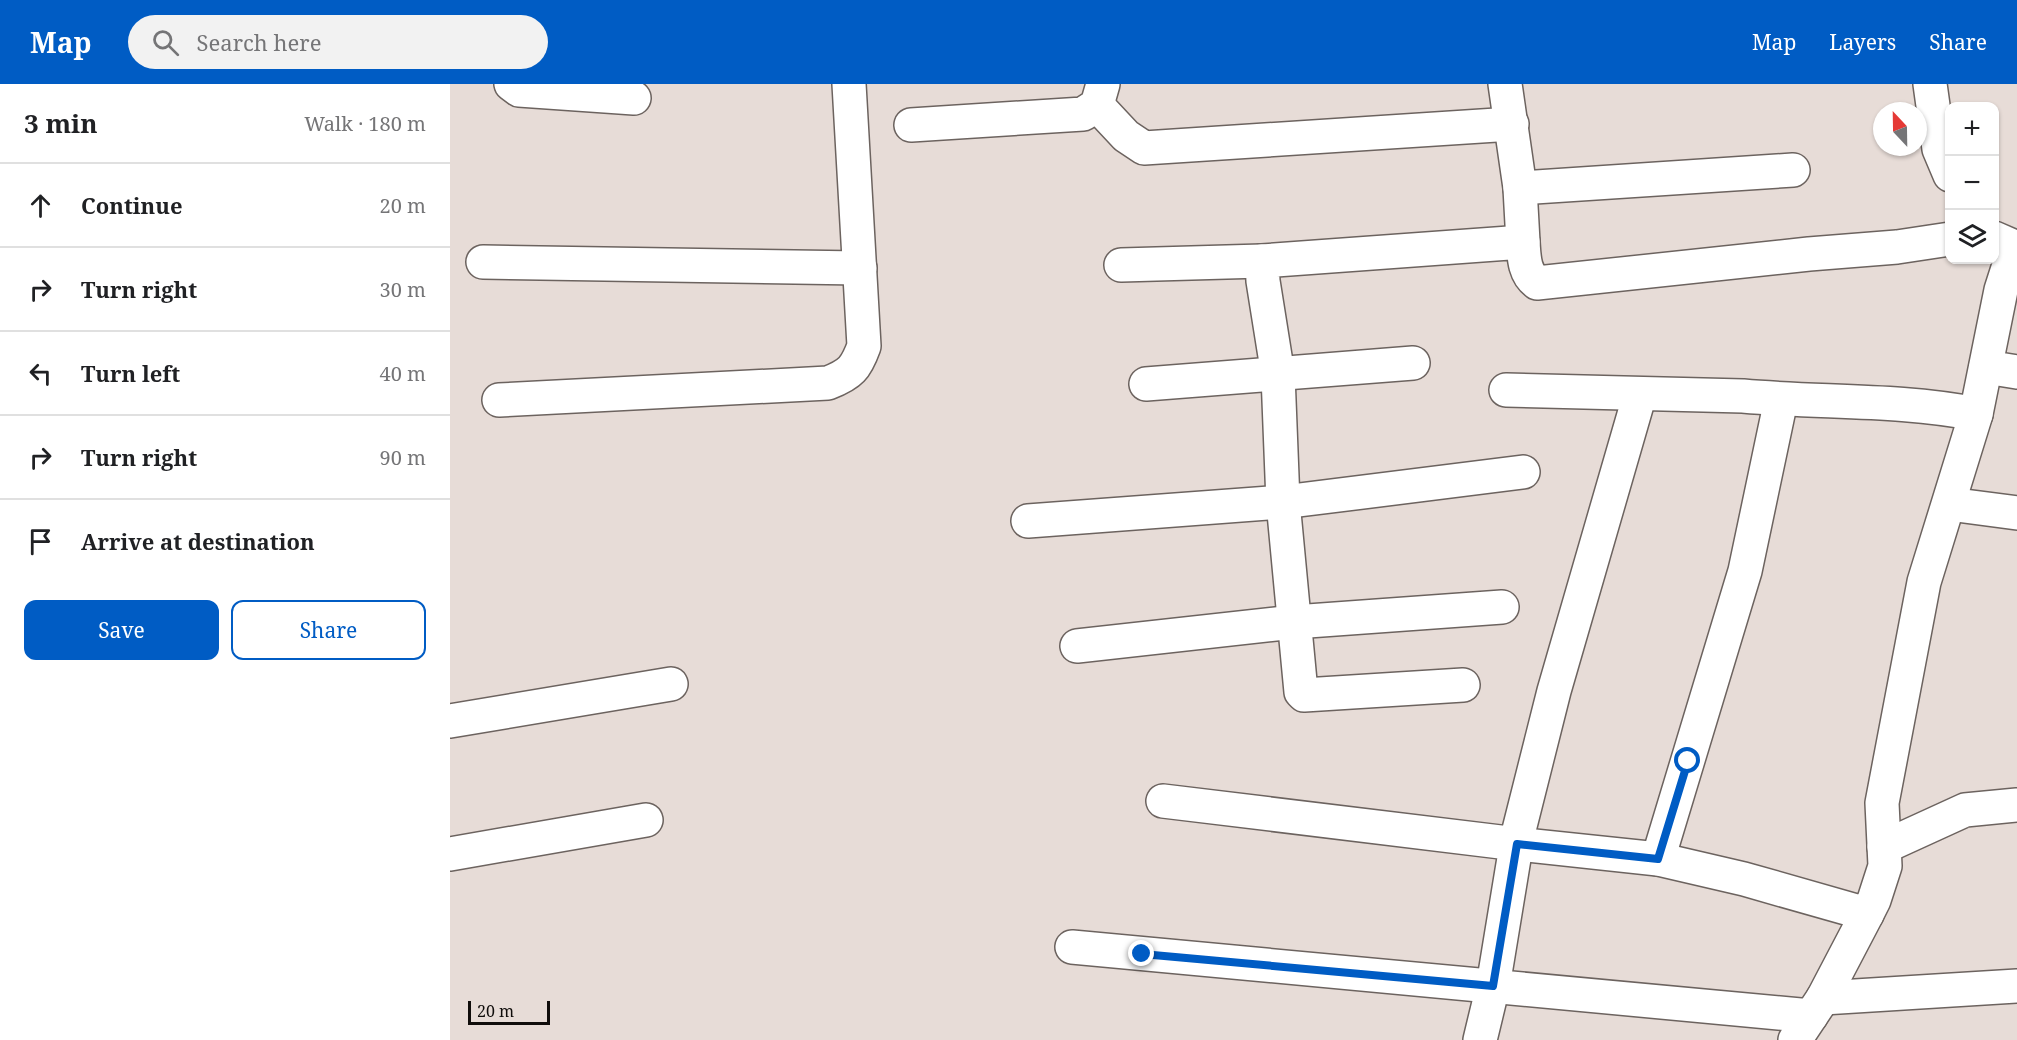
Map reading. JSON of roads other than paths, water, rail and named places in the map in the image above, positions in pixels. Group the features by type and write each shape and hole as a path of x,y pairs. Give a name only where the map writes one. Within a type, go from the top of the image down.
{"street":[{"path":"511,84 519,90 634,98"},
{"path":"499,399 828,383 846,376 858,364 864,346 849,84"},
{"path":"1505,84 1520,188 1522,242 1526,268 1530,278 1536,283 1809,254 1897,248 1945,240"},
{"path":"1930,84 1939,149 1945,163"},
{"path":"911,125 1083,114 1100,95 1126,136 1144,148 1512,124"},
{"path":"1520,188 1793,170"},
{"path":"1999,240 2017,248"},
{"path":"1121,265 1262,261 1522,242"},
{"path":"1810,1018 1874,900 1885,866 1882,803 1924,582 1976,414 2001,369 2001,290 2009,265 2017,256"},
{"path":"1262,261 1278,375 1283,502 1299,688 1304,695 1462,686"},
{"path":"483,262 860,268"},
{"path":"1146,384 1413,363"},
{"path":"1506,390 1743,396 1782,400 1939,407 1976,414"},
{"path":"1480,1040 1493,986 1517,844 1554,691 1640,393"},
{"path":"1658,859 1745,571 1782,400"},
{"path":"1028,521 1283,502 1523,472"},
{"path":"1949,504 2017,513"},
{"path":"1077,646 1294,622 1502,607"},
{"path":"450,721 672,684"},
{"path":"1163,801 1658,859 1744,879 1867,914"},
{"path":"1884,847 1965,810 2017,805"},
{"path":"450,854 646,820"},
{"path":"1072,947 1810,1018 2017,986"}]}
